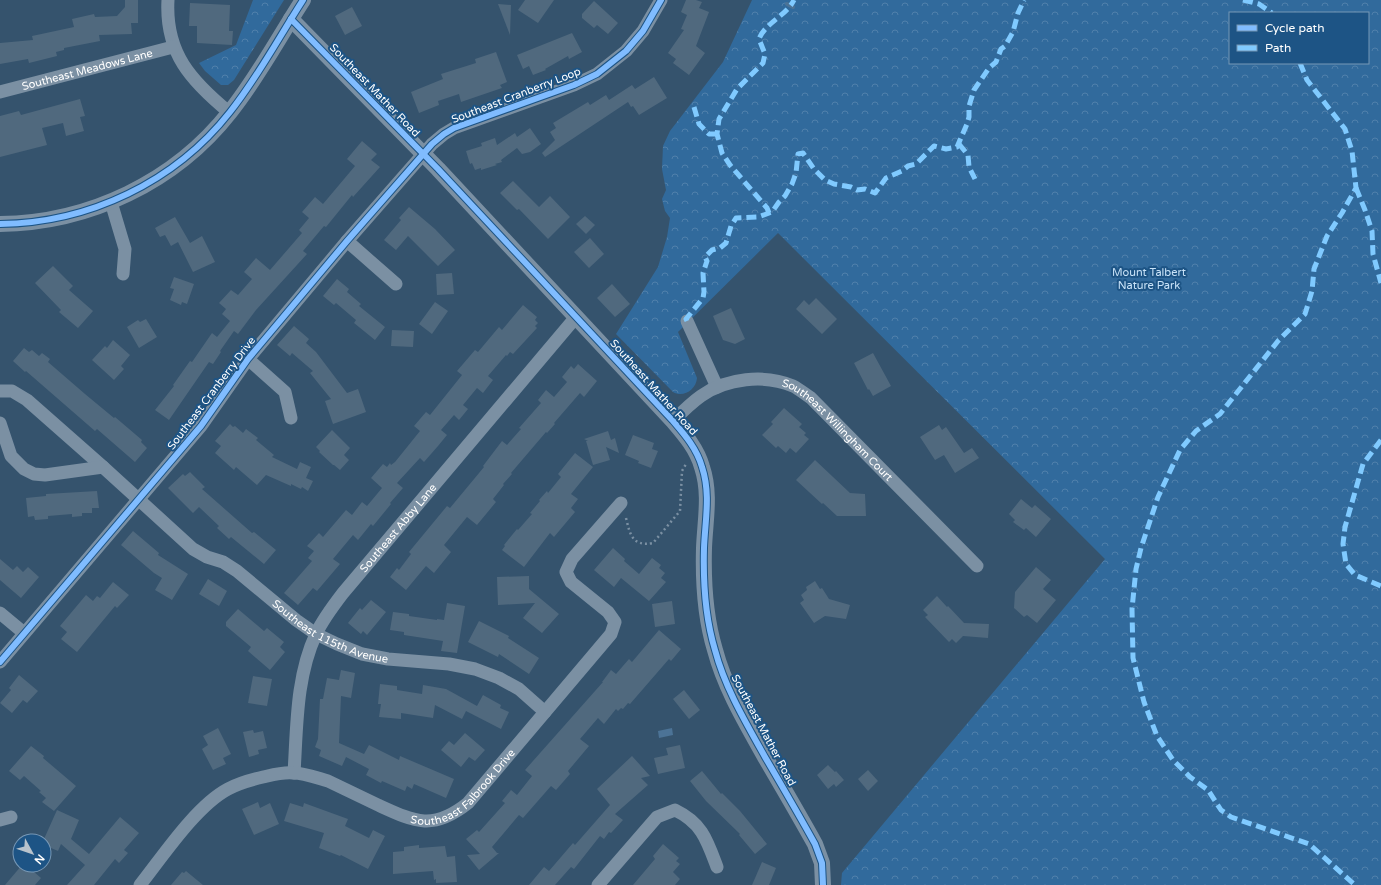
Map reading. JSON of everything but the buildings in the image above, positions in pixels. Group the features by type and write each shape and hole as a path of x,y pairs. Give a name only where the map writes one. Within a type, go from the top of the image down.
{"street":[{"path":"168,0 167,12 169,32 173,46 192,77 204,91 230,112"},
{"path":"0,224 54,219 79,213 111,202 148,183 175,165 204,140 230,112 246,91 303,0"},
{"name":"Southeast Cranberry Loop","path":"423,154 432,144 454,128 574,85 597,74 626,51 643,31 661,0"},
{"name":"Southeast Mather Road","path":"291,19 423,154 674,421 686,436 698,457 706,479 707,491 703,573 707,614 715,652 732,697 815,844 822,863 824,876 823,885"},
{"name":"Southeast Meadows Lane","path":"0,92 173,46"},
{"name":"Southeast Cranberry Drive","path":"0,662 201,426 248,359 347,241 423,154"},
{"path":"111,202 125,249 123,274"},
{"path":"347,241 396,284"},
{"name":"Southeast Abby Lane","path":"294,773 301,686 305,662 316,634 327,615 343,593 576,318"},
{"path":"687,321 717,387"},
{"path":"248,359 285,392 292,418"},
{"name":"Southeast Willingham Court","path":"674,421 702,395 733,381 745,379 769,380 793,386 811,398 977,566"},
{"name":"Southeast 115th Avenue","path":"0,391 12,391 27,400 193,549 223,562 237,571 296,620 316,634 362,654 388,659 449,664 475,669 499,678 519,689 545,712"},
{"path":"0,423 11,456 24,469 34,474 45,475 103,467"},
{"name":"Southeast Falbrook Drive","path":"140,885 196,815 211,801 227,790 244,782 286,773 294,773 328,781 408,818 424,821 440,819 456,813 468,803 611,634 615,622 608,612 571,582 566,572 572,559 621,503"},
{"path":"0,613 24,633"},
{"path":"598,885 657,817 675,810 687,816 698,826 709,845 717,867"}],"path":[{"path":"621,503 632,537 637,542 645,545 652,544 680,511 682,471 685,464 698,457"}],"green space":[{"path":"253,0 284,0 234,80 228,85 221,85 205,71 199,63 236,45"},
{"name":"Mount Talbert Nature Park","path":"752,0 1381,0 1381,885 841,885 842,873 1105,559 778,233 678,332 697,378 694,386 688,392 677,394 673,392 616,334 658,267 667,237 670,218 665,211 662,199 666,190 662,169 663,146 670,131 723,62"}],"shaded area":[{"path":"672,728 673,735 659,738 658,731"}],"waterway":[{"path":"787,4 793,7"}],"marked path":[{"path":"769,213 767,208 730,165 722,153 717,134 719,119 737,89 763,63 765,54 759,39 762,33 786,11 794,0"},
{"path":"687,321 686,319 703,298 703,273 707,261 705,257 712,250 720,248 726,243 731,226 736,218 758,217 772,212 785,196 792,184 796,173 798,154 803,153 814,169 825,180 857,190 865,189 875,193 886,178 902,171 908,166 916,164 934,146 946,149 957,147 967,124 969,117 969,106 974,90 989,68 996,62 1001,49 1005,46 1013,32 1018,13 1024,0"},
{"path":"1243,0 1259,4 1271,12"},
{"path":"1300,64 1307,80 1345,129 1352,151 1356,188 1327,236 1314,269 1312,291 1305,314 1278,341 1220,414 1196,431 1180,450 1158,497 1141,548 1136,569 1132,609 1133,658 1144,702 1157,736 1173,760 1190,777 1208,790 1221,810 1231,817 1309,844 1355,885"},
{"path":"694,107 699,124 709,134 717,134"},
{"path":"959,144 968,155 969,167 975,179"},
{"path":"1356,188 1372,231 1373,254 1381,283"},
{"path":"1381,440 1363,464 1345,527 1343,544 1346,564 1355,575 1381,586"}],"cycle path":[{"path":"0,224 33,222 66,216 97,207 128,194 157,178 183,159 208,137 240,99 303,0"},
{"path":"0,662 201,426 248,359 347,241 432,144 454,128 574,85 597,74 626,51 643,31 661,0"},
{"path":"291,19 438,169 673,421 694,448 700,460 705,477 707,508 704,548 704,587 709,625 719,664 730,692 815,844 822,863 823,885"}]}
